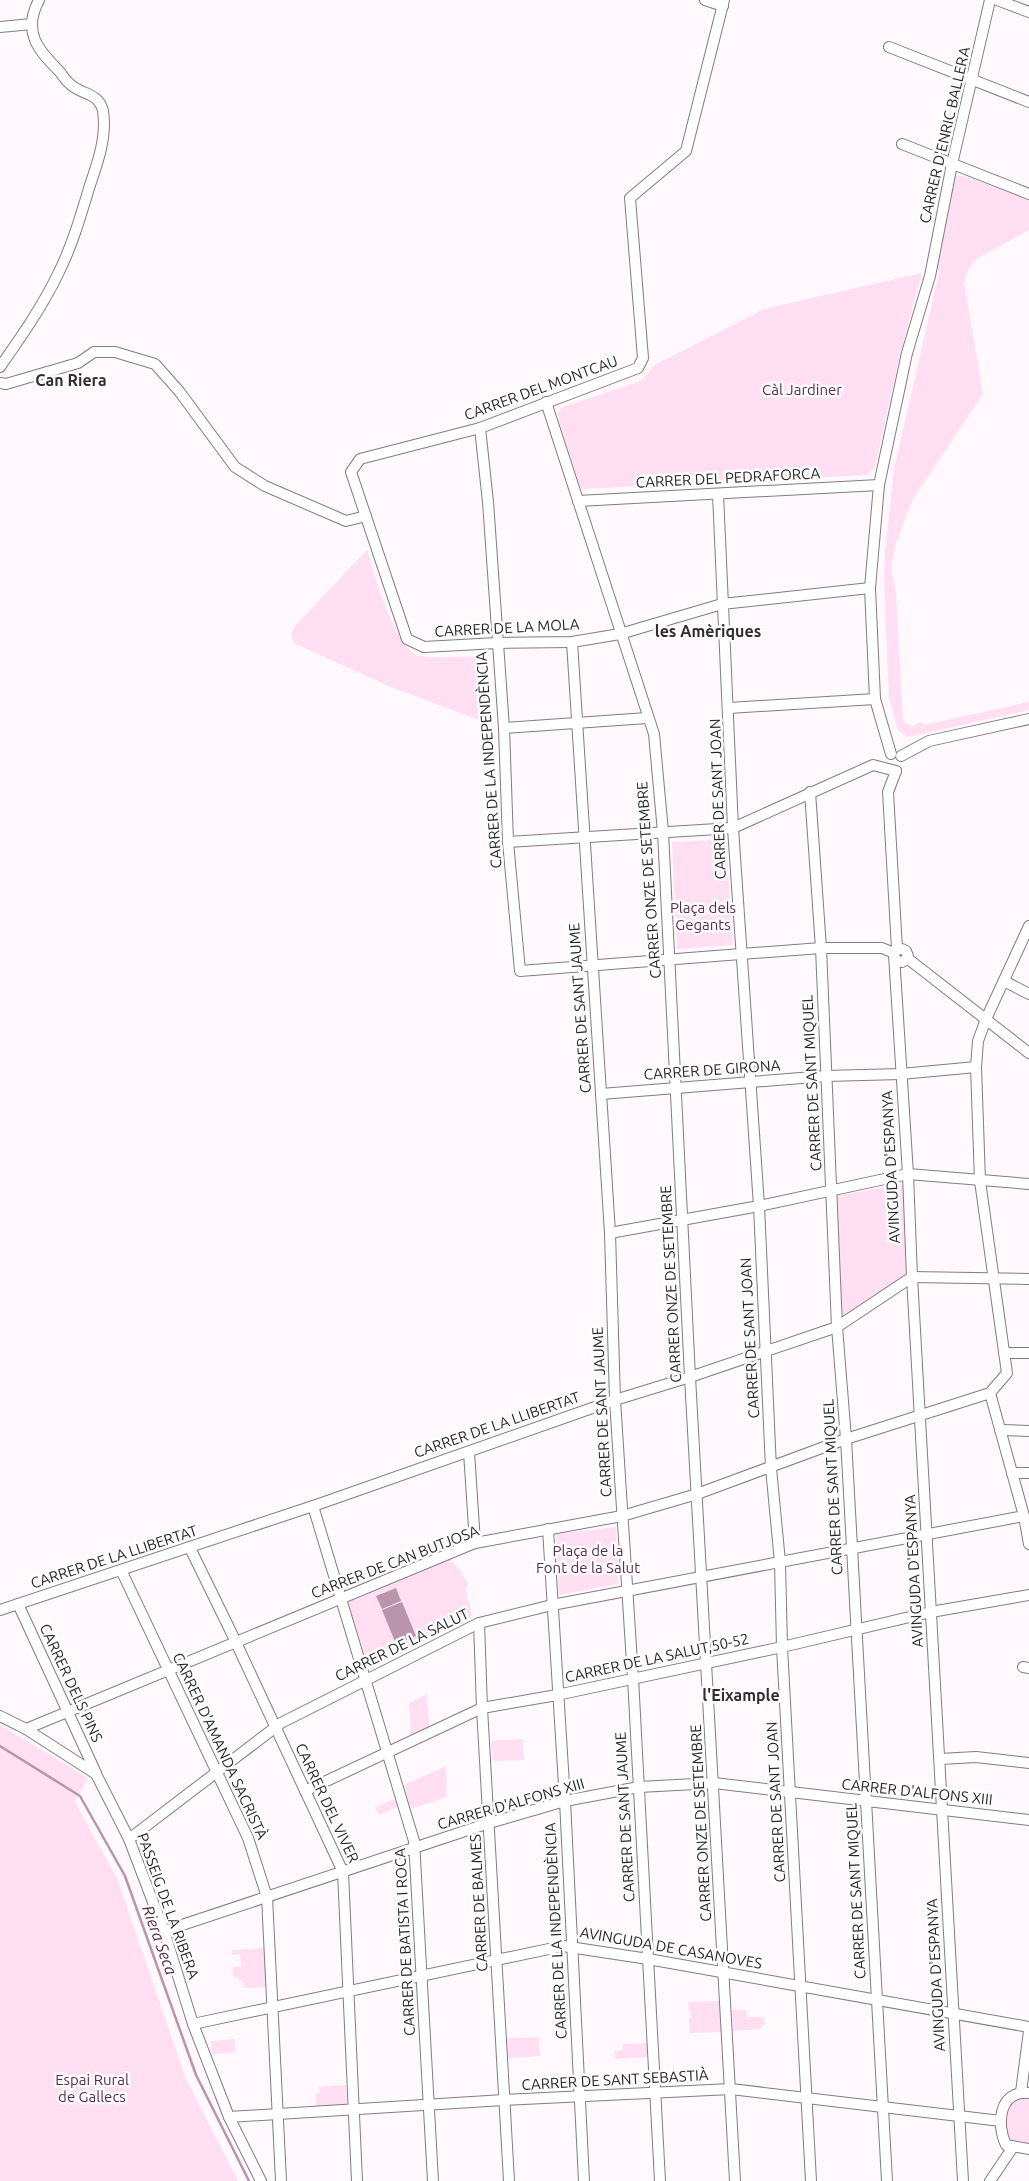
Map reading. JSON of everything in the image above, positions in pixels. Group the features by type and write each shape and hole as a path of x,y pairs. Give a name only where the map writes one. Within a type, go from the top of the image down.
{"street":[{"path":"0,368 37,313 59,274 75,234 101,150 102,109 93,95 70,84 40,52 32,24 34,9 39,0"},
{"path":"705,0 723,3"},
{"name":"CARRER D'ENRIC BALLERA","path":"896,755 875,699 870,588 879,485 907,353 930,276 952,164 990,0"},
{"path":"997,0 1029,12"},
{"name":"CARRER DEL MONTCAU","path":"351,472 360,460 480,428 638,368 643,358 630,198 686,151 723,3"},
{"path":"0,26 32,24"},
{"path":"889,47 1029,102"},
{"path":"902,144 1029,192"},
{"path":"0,383 6,384 78,363 94,352 115,352 155,364 179,391 235,467 265,486 346,520 366,516"},
{"name":"CARRER ONZE DE SETEMBRE","path":"546,402 647,718 654,734 663,832 690,1377 735,2181"},
{"name":"CARRER DE LA INDEPENDÈNCIA","path":"480,428 488,502 504,728 508,842 520,971 592,965"},
{"name":"CARRER DE LA MOLA","path":"351,472 407,639 424,648 497,643 572,642 620,634 722,604 870,588"},
{"name":"CARRER DEL PEDRAFORCA","path":"578,501 879,485"},
{"name":"CARRER DE SANT JOAN","path":"718,494 733,828 759,1206 771,1468 780,1562 782,1647 812,2181"},
{"name":"CARRER DE SANT JAUME","path":"572,642 610,1234 615,1400 633,1678 660,2181"},
{"path":"729,708 875,699"},
{"path":"504,728 647,718"},
{"path":"892,769 886,761 929,741 1029,718"},
{"path":"508,842 733,828 873,764 892,769 903,765 896,755"},
{"name":"AVINGUDA D'ESPANYA","path":"892,769 888,792 901,1074 963,2181"},
{"name":"CARRER DE SANT MIQUEL","path":"810,792 821,948 837,1327 846,1439 887,2181"},
{"path":"1029,926 978,1040 976,1067 980,1181 1007,1373 990,1393 1024,1516 1029,1544"},
{"path":"592,965 821,948 882,948 896,954 905,949 908,953 907,958 1029,1052"},
{"path":"1004,981 1029,994"},
{"name":"CARRER DE GIRONA","path":"601,1094 826,1076 901,1074 976,1067"},
{"path":"610,1234 759,1206 908,1174 1029,1184"},
{"path":"912,1277 1029,1279"},
{"name":"CARRER DE LA LLIBERTAT","path":"0,1610 190,1548 615,1400 690,1377 837,1327 912,1277"},
{"path":"1004,1353 1029,1353"},
{"name":"CARRER DE CAN BUTJOSA","path":"26,1729 475,1543 622,1516 697,1494 846,1439 990,1393"},
{"path":"1000,1430 1029,1431"},
{"path":"469,1452 475,1543"},
{"path":"1012,1473 1029,1473"},
{"name":"CARRER DE BATISTA I ROCA","path":"312,1506 416,1847 433,2181"},
{"name":"CARRER DE LA SALUT","path":"129,1839 275,1726 479,1623 552,1605 1024,1516"},
{"name":"CARRER DE LA INDEPENDÈNCIA","path":"548,1529 565,1801 584,2181"},
{"name":"CARRER DEL VIVER","path":"190,1548 236,1641 343,1872 357,2181"},
{"name":"CARRER D'AMANDA SACRISTÀ","path":"121,1570 248,1838 267,1896 281,2181"},
{"name":"CARRER DE LA SALUT,50-52","path":"305,1792 482,1708 557,1695 782,1647 855,1628 931,1612 1029,1595"},
{"name":"CARRER DELS PINS","path":"18,1604 96,1774"},
{"name":"CARRER DE BALMES","path":"479,1623 508,2181"},
{"path":"0,1716 26,1729 96,1774"},
{"path":"940,1759 976,1757 1029,1763"},
{"name":"PASSEIG DE LA RIBERA","path":"96,1774 129,1839 164,1931 193,2024 229,2117 261,2181"},
{"name":"CARRER D'ALFONS XIII","path":"164,1931 489,1823 565,1801 639,1787 714,1783 1029,1820"},
{"name":"AVINGUDA DE CASANOVES","path":"193,2024 497,1959 562,1946 572,1946 953,2013 1029,2029"},
{"path":"1029,2029 1025,2093 1009,2099 1004,2106 1001,2122 1001,2134 1006,2145 1029,2149"},
{"name":"CARRER DE SANT SEBASTIÀ","path":"229,2117 504,2100 731,2090 1001,2122"},
{"path":"990,2181 1013,2147"}],"green space":[{"path":"959,175 1029,198 1029,230 978,258 969,268 964,282 983,394 912,500 896,544 891,568 896,592 903,721 912,726 923,722 924,725 1029,702 1029,710 908,737 898,730 889,698 884,585 885,553 894,469 939,273 935,262 955,177"},
{"name":"Càl Jardiner","path":"922,273 900,354 875,467 868,475 581,489 559,421 558,413 563,407 641,381 655,365 764,309"},
{"path":"367,550 387,609 401,639 410,650 424,657 481,656 489,666 492,725 386,685 294,643 291,634 295,626"},
{"name":"Plaça dels Gegants","path":"726,839 733,945 677,949 672,842"},
{"path":"903,1184 907,1276 842,1318 836,1196"},
{"name":"Plaça de la Font de la Salut","path":"616,1527 618,1584 559,1595 556,1534"},
{"path":"450,1559 461,1571 468,1584 466,1589 472,1616 425,1636 425,1641 370,1668 368,1667 349,1605 350,1601"},
{"path":"427,1694 429,1728 411,1736 409,1703"},
{"name":"Espai Rural de Gallecs","path":"0,1725 88,1778 75,1802 117,1878 186,2079 238,2181 0,2181"},
{"path":"523,1739 524,1760 492,1761 491,1741"},
{"path":"446,1766 447,1797 411,1809 404,1785"},
{"path":"395,1799 398,1807 379,1815 375,1807"},
{"path":"264,1948 266,1987 244,1988 242,1980 239,1980 238,1977 233,1977 233,1967 241,1967 240,1954 232,1955 232,1950"},
{"path":"720,2001 722,2032 690,2033 689,2018 691,2018 691,2011 689,2012 688,2002"},
{"path":"732,2010 746,2010 747,2017 764,2017 765,2025 761,2025 761,2029 733,2031"},
{"path":"539,2037 540,2056 508,2058 507,2038"},
{"path":"235,2039 236,2052 212,2054 211,2041"},
{"path":"647,2043 647,2057 615,2059 615,2051 623,2050 623,2044"},
{"path":"346,2085 347,2102 345,2105 316,2106 316,2093 320,2093 319,2087"},
{"path":"1029,2093 1029,2149 1013,2147 1001,2121 1003,2106"}],"shaded area":[{"path":"396,1588 401,1601 382,1609 376,1596"},
{"path":"402,1602 416,1636 396,1644 382,1610"}],"waterway":[{"name":"Riera Seca","path":"0,1746 80,1796 125,1876 196,2075 249,2181"}],"district":[{"name":"Can Riera","path":"71,380"},
{"name":"les Amèriques","path":"708,631"},
{"name":"l'Eixample","path":"741,1695"}]}
